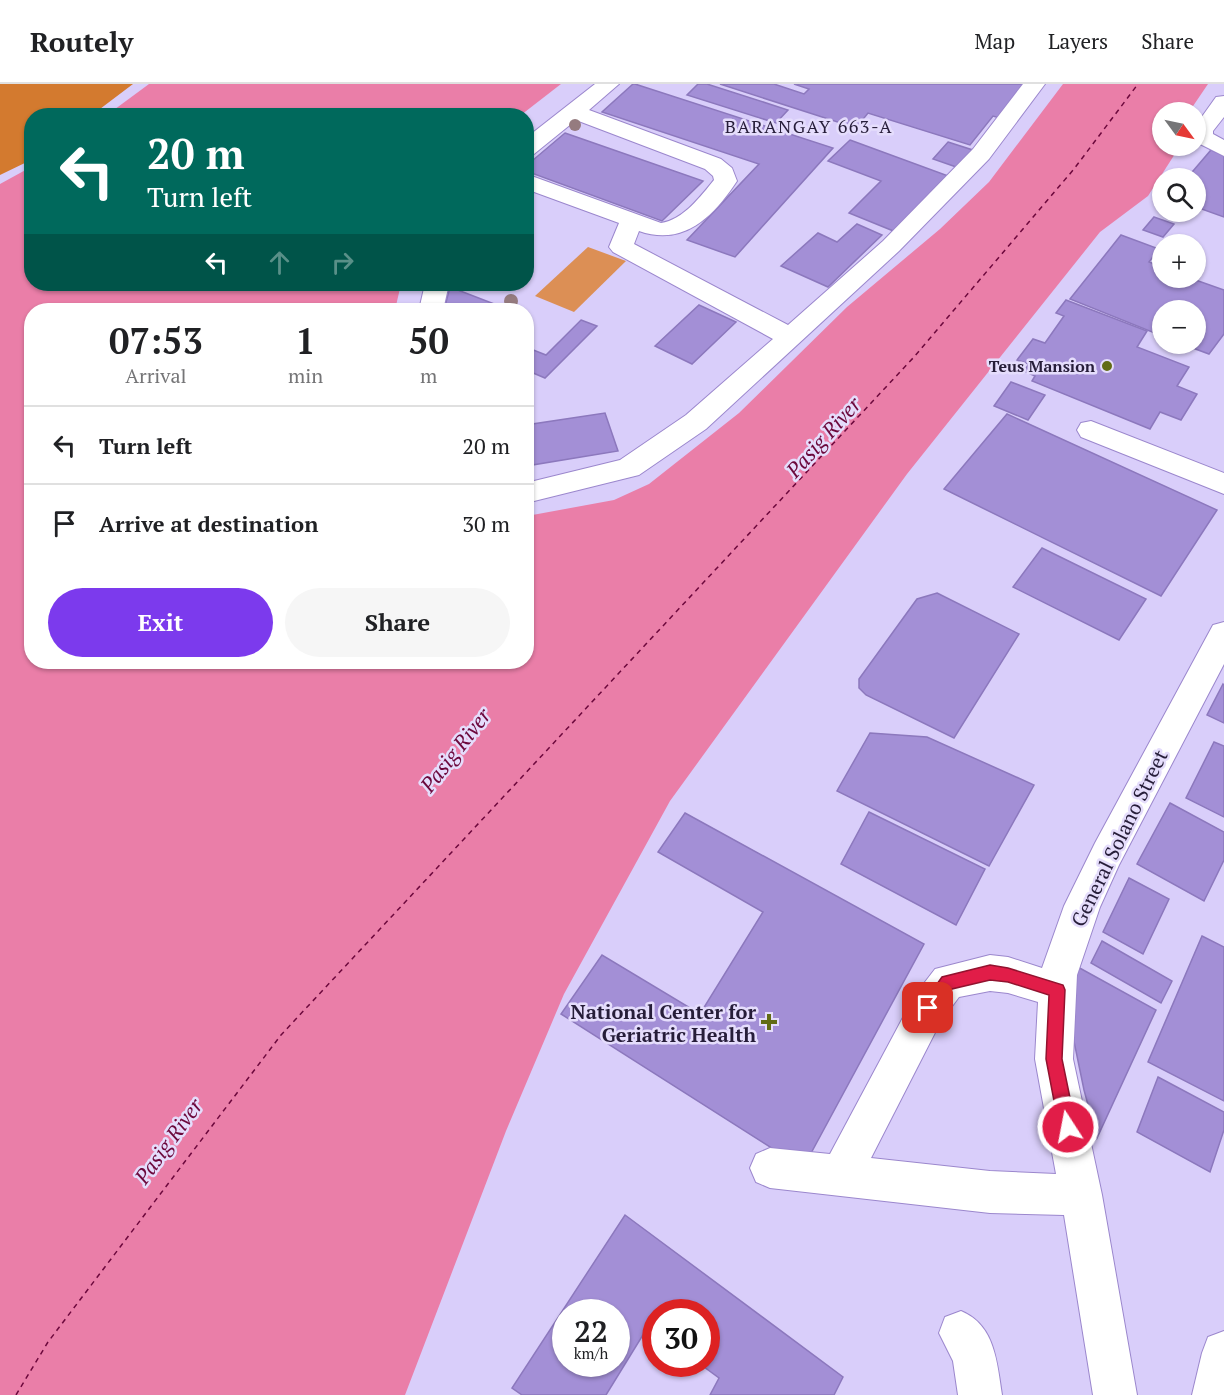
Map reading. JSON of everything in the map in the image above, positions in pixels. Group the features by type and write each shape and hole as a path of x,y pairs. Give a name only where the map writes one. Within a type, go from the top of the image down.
{"street":[{"path":"534,142 608,84"},
{"path":"534,491 629,468 696,422 891,246 960,177 981,154 1034,84"},
{"path":"1224,102 1202,131 1202,137 1224,148"},
{"path":"534,184 659,230 676,228 685,222 726,181 724,172 713,164 572,111"},
{"path":"632,219 621,247 790,337"},
{"path":"1091,430 1224,484"},
{"name":"General Solano Street","path":"1115,1395 1081,1195 1054,1059 1058,975 1082,906 1224,634"},
{"path":"840,1176 928,1008 948,982 990,973 1008,975 1057,990"},
{"path":"770,1168 990,1192 1081,1195"},
{"path":"961,1333 974,1355 980,1395"},
{"path":"1214,1395 1224,1353"}],"shaded area":[{"path":"0,84 133,84 101,108 24,108 24,163 0,175"},
{"path":"588,247 626,261 574,312 535,296"}],"water":[{"path":"149,84 561,84 530,108 116,108"},
{"name":"Pasig River","path":"1063,84 1208,84 1196,102 1152,102 1152,156 1174,156 1166,168 1152,168 1152,190 1148,196 1100,232 907,474 670,801 564,994 506,1131 405,1395 0,1395 0,184 24,171 24,291 399,291 397,303 24,303 24,669 534,669 534,515 614,500 649,484 739,413 847,307 940,229 989,182"}],"building":[{"path":"633,84 833,148 735,257 687,240 759,164 602,112"},
{"path":"698,84 707,84 788,110 776,123 687,95"},
{"path":"720,84 774,84 804,94 809,89 794,84 1031,84 1003,119 993,116 970,145 868,113 856,128"},
{"path":"565,133 703,181 662,221 534,174 534,159"},
{"path":"850,140 951,177 896,232 849,213 881,181 828,161"},
{"path":"948,142 979,152 965,170 933,159"},
{"path":"1211,150 1224,155 1224,217 1206,211 1206,168 1196,168"},
{"path":"1152,219 1152,222 1174,224 1166,234 1154,234 1143,230"},
{"path":"857,224 882,235 828,287 781,266 818,233 837,242"},
{"path":"1121,235 1152,246 1152,258 1149,262 1152,263 1152,288 1206,288 1206,284 1224,290 1224,334 1209,354 1206,353 1206,300 1152,300 1152,332 1070,299"},
{"path":"449,291 460,291 492,303 446,303"},
{"name":"Teus Mansion","path":"1066,300 1147,331 1137,347 1189,367 1177,386 1197,394 1181,420 1160,412 1150,429 1032,381 1035,376 1024,371 1029,364 1017,360 1033,339 1045,343 1064,316 1056,313"},
{"path":"699,305 736,322 692,364 655,346"},
{"path":"581,320 597,326 545,378 534,373 534,350 546,355"},
{"path":"1011,382 1045,395 1028,420 994,406"},
{"path":"605,413 618,451 534,465 534,424"},
{"path":"1007,414 1217,510 1161,596 944,489"},
{"path":"1042,548 1146,599 1119,640 1013,587"},
{"path":"937,593 1019,634 954,738 866,695 859,688 859,679 917,599"},
{"path":"1224,685 1224,723 1207,715"},
{"path":"870,733 927,737 1034,785 989,866 837,791"},
{"path":"1214,742 1224,746 1224,817 1186,798"},
{"path":"1170,803 1224,832 1224,860 1204,901 1137,864"},
{"path":"869,812 985,869 956,925 841,864"},
{"path":"685,813 924,944 803,1168 561,1014 602,955 700,1014 763,912 658,852"},
{"path":"1129,878 1169,899 1143,954 1103,932"},
{"path":"1202,936 1224,947 1224,1101 1148,1062"},
{"path":"1102,941 1172,981 1161,1003 1091,963"},
{"path":"1076,966 1156,1010 1097,1138 1070,1022"},
{"path":"1158,1077 1224,1112 1224,1130 1210,1172 1137,1132"},
{"path":"625,1215 843,1377 834,1395 710,1395 718,1377 720,1377 720,1299 642,1299 642,1336 630,1356 630,1299 570,1299"},
{"path":"552,1327 552,1377 617,1377 606,1395 522,1395 512,1388"}],"ferry route":[{"path":"16,1395 48,1342 281,1035 914,357 1074,169 1138,84"}],"place":[{"name":"Teus Mansion","path":"1107,366"},
{"name":"National Center for Geriatric Health","path":"769,1022"}],"district":[{"name":"BARANGAY 663-A","path":"809,126"}],"route":[{"path":"928,1008 948,982 990,973 1008,975 1057,990 1054,1059 1068,1127"}]}
